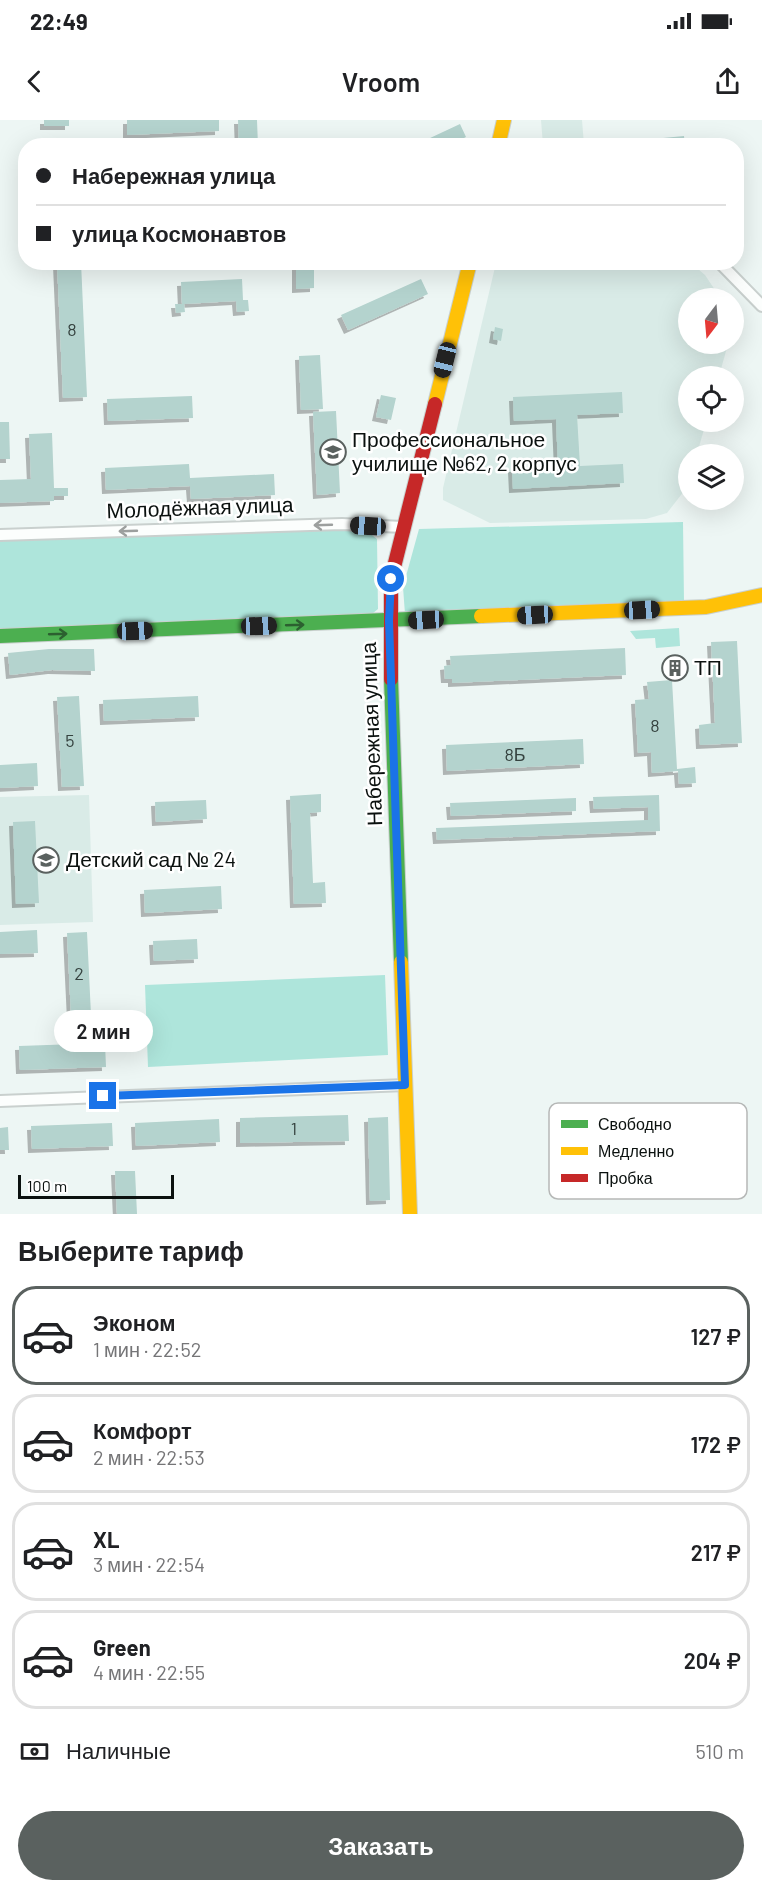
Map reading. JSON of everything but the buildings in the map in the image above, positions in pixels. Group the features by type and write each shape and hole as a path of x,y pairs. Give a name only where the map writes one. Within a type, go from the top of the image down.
{"street":[{"path":"500,138 504,120"},
{"name":"Набережная улица","path":"410,1214 389,621 391,579 402,527 468,270"},
{"path":"727,270 762,306"},
{"name":"Молодёжная улица","path":"0,535 342,524 402,527"},
{"path":"0,636 706,607 762,595"},
{"path":"0,1101 405,1085"}],"shaded area":[{"path":"541,120 582,120 583,138 542,138"},
{"path":"494,270 699,270 705,275 713,288 678,288 678,354 725,354 722,366 678,366 678,432 703,432 700,444 678,444 678,499 667,513 646,519 490,523 443,500 443,488"},
{"name":"Детский сад № 24","path":"89,795 93,922 0,925 0,797"}],"green space":[{"path":"683,522 684,602 405,614 403,587 419,529"},
{"path":"364,529 377,539 378,609 367,618 0,635 0,541"},
{"path":"679,628 680,646 656,648 655,638 636,639 630,631"},
{"path":"385,975 388,1055 148,1067 145,985"}],"traffic: fast":[{"path":"0,636 481,616"},
{"path":"391,679 401,962"}],"traffic: slow":[{"path":"500,138 504,120"},
{"path":"435,404 468,270"},
{"path":"481,616 706,607 762,595"},
{"path":"401,962 410,1214"}],"traffic: jam":[{"path":"391,679 391,579 435,404"}],"place":[{"name":"Профессиональное училище №62, 2 корпус","path":"333,452"},
{"name":"ТП","path":"675,668"},
{"name":"Детский сад № 24","path":"46,860"}],"route":[{"path":"103,1096 405,1085 389,621 391,579"}]}
